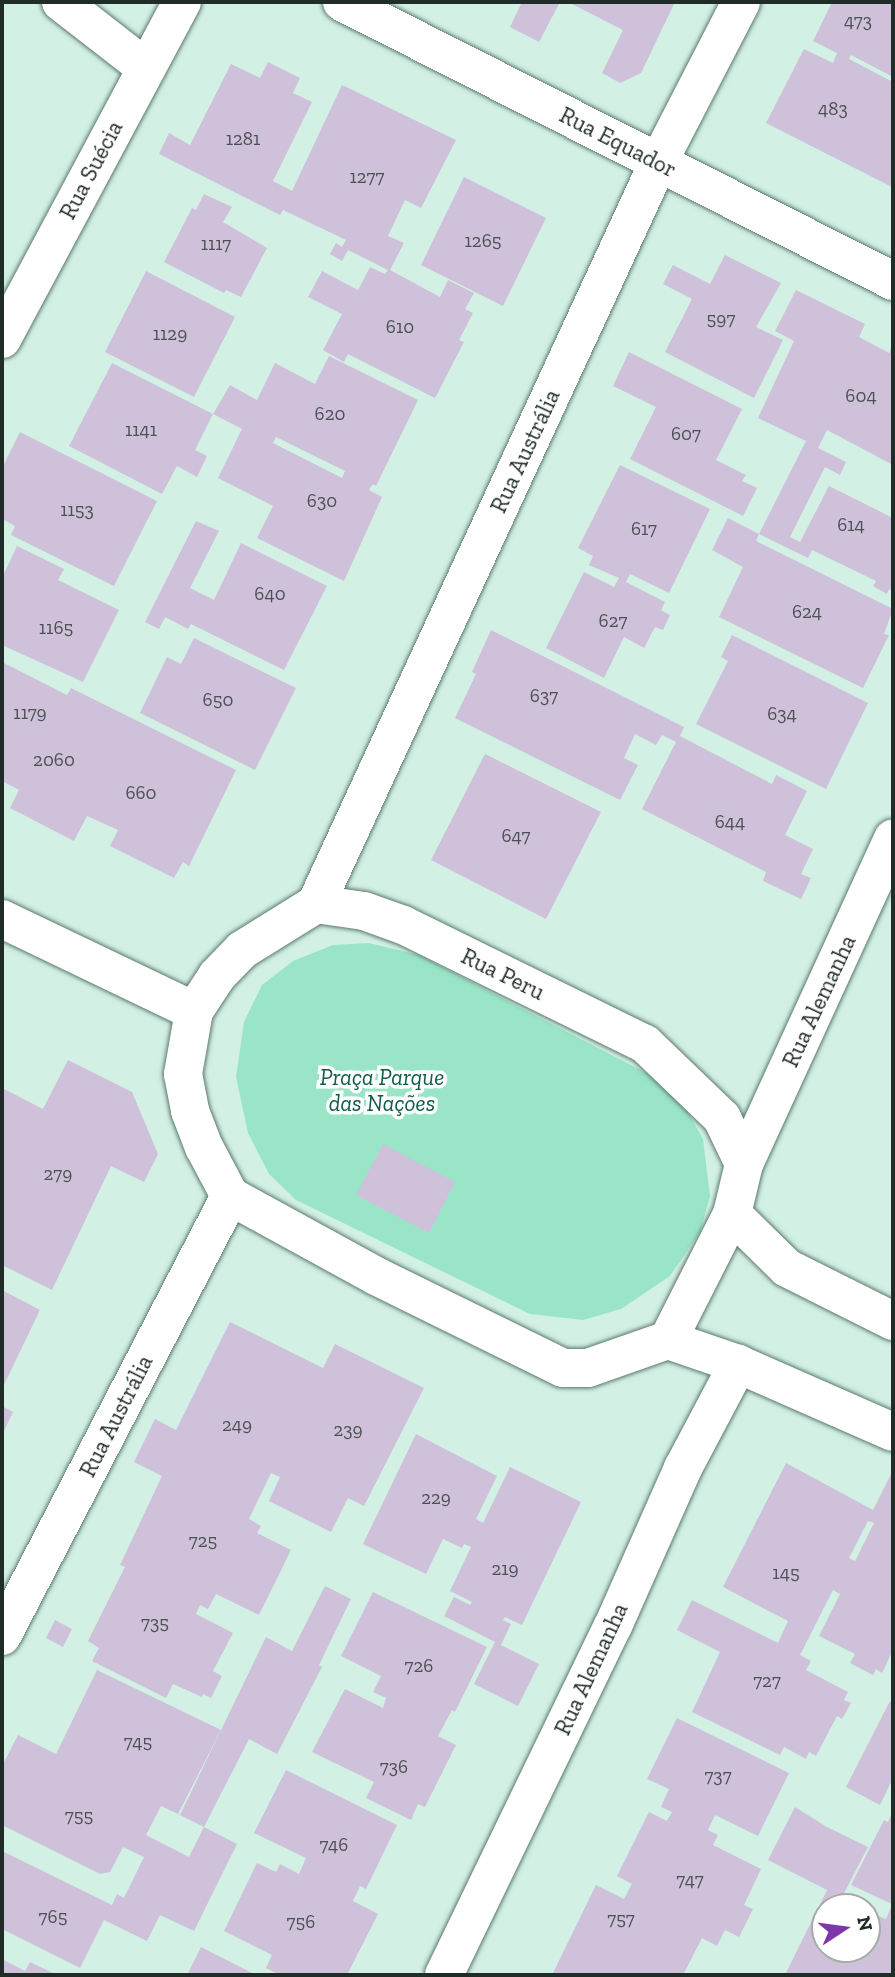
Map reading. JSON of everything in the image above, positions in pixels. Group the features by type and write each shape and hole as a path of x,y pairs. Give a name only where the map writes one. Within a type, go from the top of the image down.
{"street":[{"path":"61,2 146,68"},
{"name":"Rua Suécia","path":"2,339 182,2"},
{"name":"Rua Equador","path":"342,2 893,281"},
{"name":"Rua Austrália","path":"316,904 658,163 741,2"},
{"name":"Rua Alemanha","path":"744,1164 893,838"},
{"path":"316,904 242,950 217,976 194,1011 183,1074 190,1111 204,1147 230,1196 376,1276 563,1367 597,1365 668,1339 738,1364 893,1432"},
{"name":"Rua Peru","path":"316,904 364,911 403,925 645,1044 722,1118 744,1164"},
{"path":"2,919 194,1011"},
{"path":"668,1339 732,1214 744,1164"},
{"name":"Rua Austrália","path":"2,1636 230,1196"},
{"path":"732,1214 787,1268 893,1321"},
{"name":"Rua Alemanha","path":"444,1975 613,1626 683,1468 738,1364"}],"green space":[{"name":"Praça Parque das Nações","path":"369,943 419,955 652,1076 682,1102 703,1139 710,1196 700,1232 670,1276 621,1309 583,1320 530,1314 296,1200 269,1174 248,1133 236,1077 244,1022 262,985 293,961 333,945"}],"building":[{"path":"522,2 560,2 539,42 510,27"},
{"path":"568,2 675,2 641,73 620,83 602,73 623,30"},
{"path":"832,2 893,2 893,77 851,55 849,59 893,82 892,187 766,123 804,49 833,63 837,53 813,41"},
{"path":"268,62 300,78 293,93 312,102 273,181 292,191 342,85 456,140 421,208 405,200 388,236 404,243 390,270 440,297 448,280 474,293 465,309 473,313 459,340 464,342 435,398 348,354 344,362 323,350 342,314 308,297 322,271 358,290 370,267 385,274 388,270 348,250 342,261 330,254 336,243 342,247 346,240 283,210 280,215 159,154 169,133 190,145 231,64 260,78"},
{"path":"464,177 546,218 503,306 421,265"},
{"path":"204,194 232,207 223,222 267,248 241,297 226,290 224,293 164,262 192,208 196,210"},
{"path":"725,255 781,283 756,327 783,340 754,398 665,352 692,299 663,284 673,265 710,284"},
{"path":"146,271 235,317 194,397 105,352"},
{"path":"796,290 865,324 859,337 889,353 893,343 893,465 827,430 818,448 846,462 840,475 825,467 790,537 800,542 829,486 891,517 893,511 892,591 889,589 887,594 873,586 876,581 812,550 808,558 759,534 806,441 758,418 794,341 775,331"},
{"path":"629,352 742,409 716,460 746,475 742,481 757,488 743,516 630,459 656,407 613,386"},
{"path":"329,356 418,400 376,486 373,484 369,490 382,497 344,581 257,538 273,506 218,478 242,429 213,414 230,385 257,400 275,363 315,384","holes":["276,437 345,471 342,478 273,443"]},
{"path":"112,363 213,414 195,450 207,456 197,477 177,466 162,494 69,446"},
{"path":"20,432 157,501 114,586 11,535 15,526 2,519 2,468"},
{"path":"620,465 710,509 669,593 630,574 626,582 665,602 661,610 670,615 663,630 655,627 644,648 624,637 604,678 546,648 584,572 614,587 619,578 589,565 593,556 578,548"},
{"path":"728,518 759,534 756,541 893,609 884,634 889,635 863,688 719,617 743,567 712,550"},
{"path":"196,521 219,531 190,588 214,600 241,543 327,586 284,670 191,624 188,629 165,617 159,629 145,622"},
{"path":"17,546 64,569 58,580 119,610 83,682 2,645 2,578"},
{"path":"491,630 684,727 680,736 772,784 776,775 807,791 785,835 813,849 801,874 811,878 801,899 763,881 766,872 642,809 676,742 662,735 656,745 635,734 624,758 638,765 620,800 455,718 476,674 472,672"},
{"path":"732,635 868,703 826,789 696,724 728,661 721,657"},
{"path":"194,638 296,688 255,770 140,713 167,657 181,664"},
{"path":"2,662 67,695 71,688 236,770 189,866 183,862 174,878 110,846 118,830 87,816 74,841 10,808 19,790 2,781"},
{"path":"485,754 601,812 546,919 431,860"},
{"path":"68,1060 132,1092 158,1154 144,1182 111,1166 52,1290 2,1265 2,1088 43,1109"},
{"path":"383,1144 455,1182 429,1233 356,1195"},
{"path":"2,1290 40,1310 2,1389"},
{"path":"230,1322 323,1368 335,1344 424,1388 364,1506 348,1498 331,1532 269,1501 280,1477 271,1473 249,1519 261,1526 257,1533 291,1550 259,1615 216,1594 208,1609 200,1605 196,1614 233,1633 213,1671 222,1676 211,1698 203,1694 202,1697 173,1684 166,1698 92,1661 99,1648 88,1641 125,1567 120,1565 162,1476 134,1462 155,1419 176,1430"},
{"path":"2,1406 13,1412 2,1435"},
{"path":"416,1434 497,1476 476,1519 483,1523 510,1467 581,1502 522,1625 505,1617 503,1620 511,1624 501,1645 539,1664 518,1706 474,1684 495,1642 444,1616 454,1597 470,1605 472,1602 450,1591 471,1547 464,1544 462,1548 443,1539 426,1574 363,1544"},
{"path":"786,1463 873,1510 893,1470 893,1650 882,1673 876,1669 873,1675 850,1663 855,1654 819,1636 840,1594 833,1590 800,1655 811,1661 806,1670 848,1692 844,1700 851,1703 842,1719 837,1716 816,1756 809,1752 806,1759 784,1747 780,1755 692,1712 720,1652 677,1630 692,1600 778,1643 788,1621 723,1587","holes":["868,1521 874,1523 855,1561 849,1558"]},
{"path":"325,1586 351,1599 319,1665 322,1667 277,1754 249,1739 204,1827 180,1815 266,1637 292,1651"},
{"path":"373,1592 487,1647 455,1712 452,1710 438,1736 456,1745 425,1807 418,1804 411,1820 366,1798 374,1782 312,1752 345,1689 383,1708 386,1698 373,1692 381,1676 341,1656"},
{"path":"55,1620 72,1629 63,1647 46,1638"},
{"path":"97,1670 221,1730 178,1814 161,1806 146,1835 189,1857 204,1827 237,1844 194,1931 160,1915 147,1941 104,1920 80,1968 2,1929 2,1851 112,1905 117,1894 124,1898 144,1857 123,1847 110,1872 100,1874 4,1826 2,1830 2,1766 18,1735 56,1754"},
{"path":"890,1701 893,1703 893,1778 880,1805 846,1787"},
{"path":"677,1718 789,1773 758,1836 715,1815 708,1830 718,1835 713,1845 761,1869 744,1905 753,1909 739,1937 725,1930 717,1946 702,1938 683,1975 557,1975 553,1973 596,1885 624,1899 632,1884 617,1876 649,1812 667,1821 672,1812 661,1807 669,1789 647,1779"},
{"path":"286,1770 397,1825 366,1889 360,1886 353,1901 378,1914 347,1975 280,1975 266,1968 272,1955 224,1931 257,1863 276,1872 280,1864 299,1874 306,1858 254,1833"},
{"path":"795,1807 827,1827 868,1847 844,1893 826,1893 827,1890 768,1860"},
{"path":"893,1811 893,1975 785,1975 811,1922 811,1963 881,1963 881,1917 887,1917 892,1904 881,1899 881,1893 868,1893 851,1885 884,1820 888,1822"},
{"path":"201,1947 256,1975 187,1975"},
{"path":"2,1959 25,1971 30,1962 57,1975 2,1975"}]}
